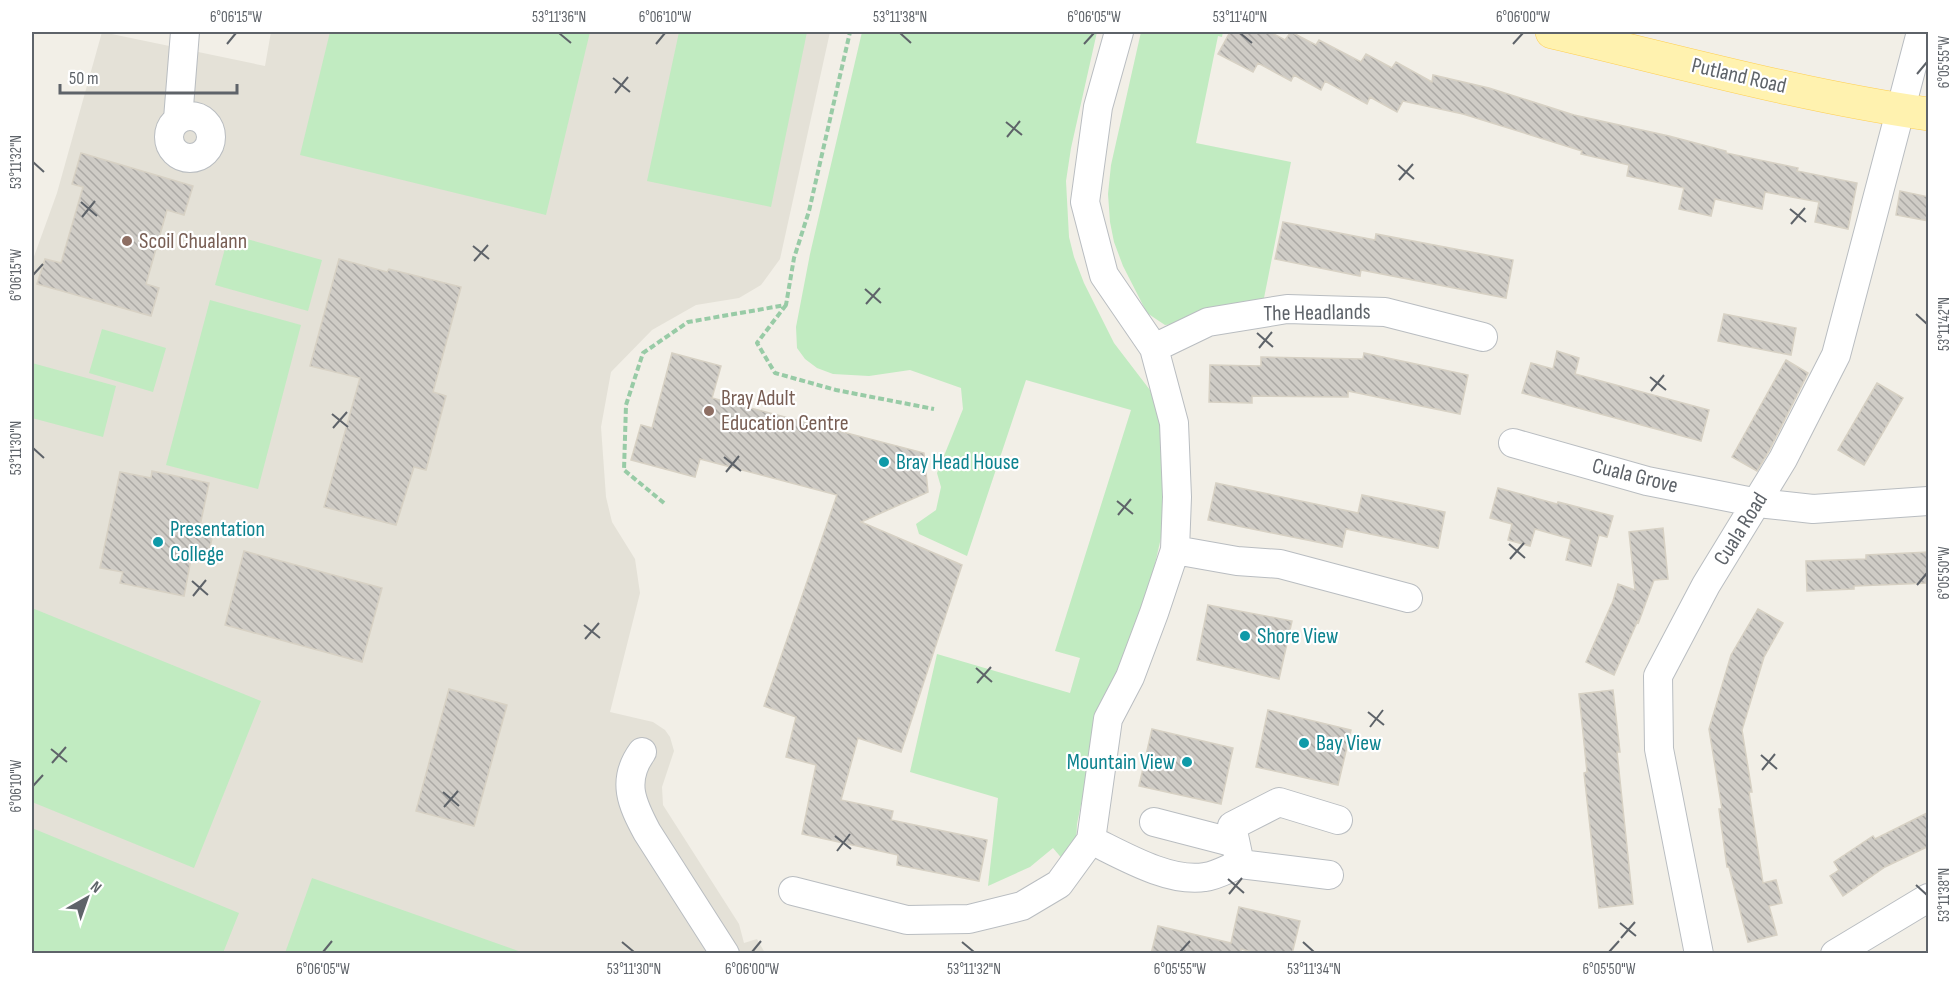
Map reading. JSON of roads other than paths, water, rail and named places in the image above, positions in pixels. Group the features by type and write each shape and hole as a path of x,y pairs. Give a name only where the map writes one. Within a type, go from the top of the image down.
{"main road":[{"name":"Putland Road","path":"1552,32 1784,87 1914,112"}],"street":[{"path":"178,119 184,32"},
{"path":"793,891 907,920 969,919 1022,906 1059,884 1091,840 1108,719 1130,677 1175,550 1177,497 1174,423 1154,348 1104,275 1085,202 1098,107 1119,32"},
{"name":"Cuala Road","path":"1699,954 1659,750 1658,676 1706,585 1783,459 1836,355 1914,112 1921,32"},
{"name":"The Headlands","path":"1154,348 1208,322 1287,309 1385,312 1483,337"},
{"name":"Cuala Grove","path":"1514,442 1647,481 1758,503 1813,509 1929,501"},
{"path":"1175,550 1238,561 1280,564 1408,598"},
{"path":"642,752 631,771 629,788 636,811 725,954"},
{"path":"1238,854 1232,826 1279,802 1338,820"},
{"path":"1154,822 1238,854 1329,875"},
{"path":"1091,840 1123,856 1175,876 1205,877 1238,854"},
{"path":"1835,954 1929,898"}],"place":[{"name":"Scoil Chualann","path":"127,241"},
{"name":"Bray Adult Education Centre","path":"709,411"},
{"name":"Bray Head House","path":"884,462"},
{"name":"Presentation College","path":"158,542"},
{"name":"Shore View","path":"1245,636"},
{"name":"Bay View","path":"1304,743"},
{"name":"Mountain View","path":"1187,762"}]}
